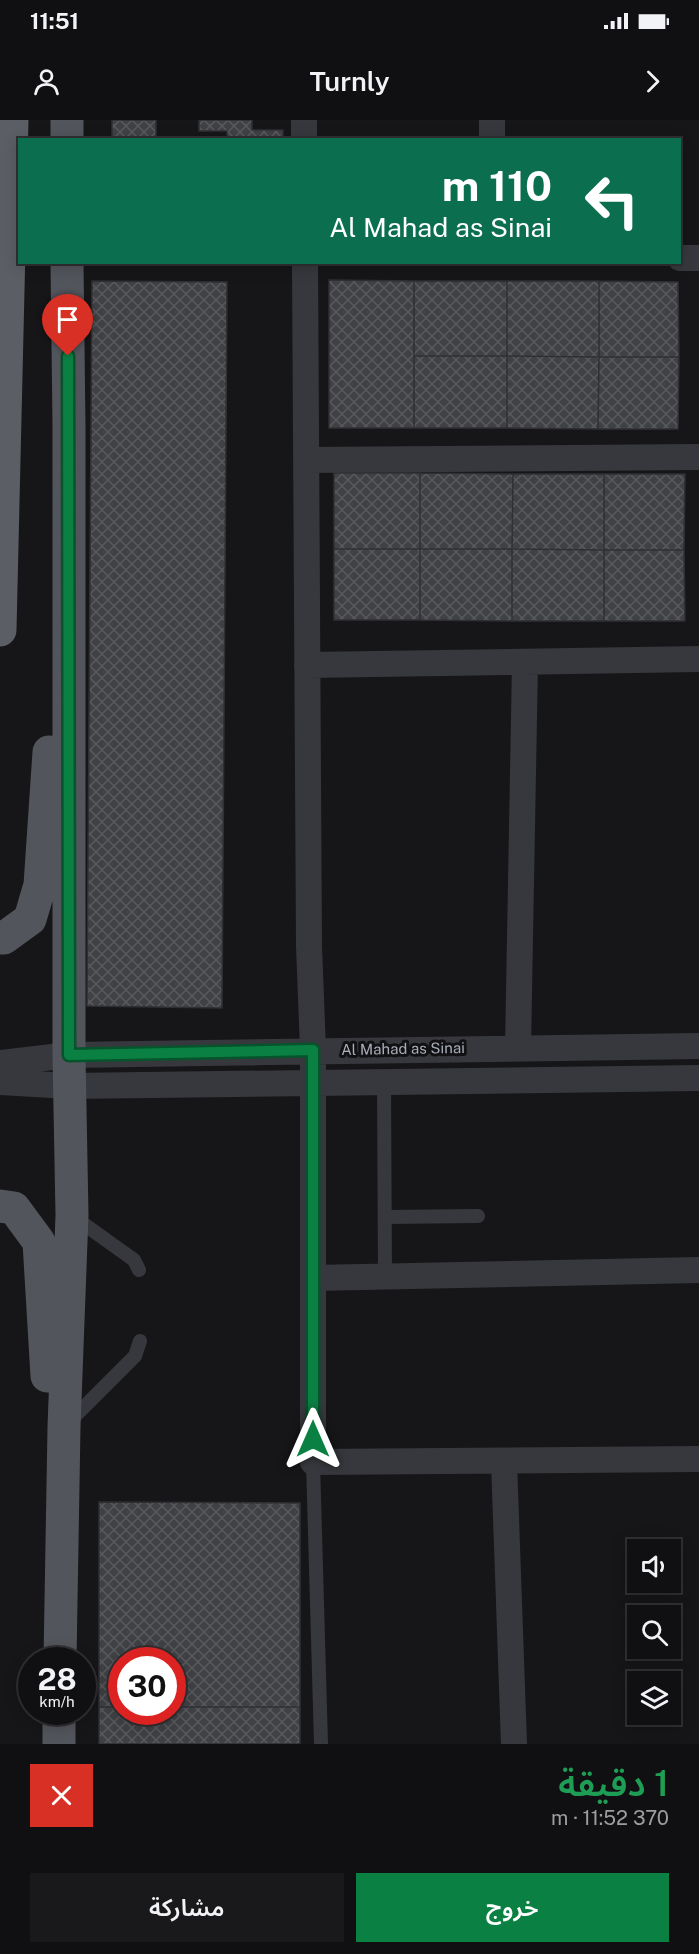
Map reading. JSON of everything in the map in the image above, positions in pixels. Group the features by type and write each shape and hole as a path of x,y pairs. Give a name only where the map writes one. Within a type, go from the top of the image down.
{"highway":[{"path":"0,630 12,120"}],"main road":[{"path":"67,120 67,138"},
{"path":"60,1647 64,1427 72,1215 69,1070 67,264"},
{"path":"0,938 4,938 30,919 40,885 69,427"},
{"path":"0,1206 14,1208 39,1242 61,1572"},
{"path":"59,1725 59,1744"}],"street":[{"path":"304,120 304,138"},
{"path":"492,120 492,138"},
{"path":"681,258 699,258"},
{"path":"305,264 309,946 313,1050 313,1462 699,1459"},
{"path":"307,460 699,457"},
{"path":"307,665 699,659"},
{"path":"518,1048 525,662"},
{"name":"Al Mahad as Sinai","path":"0,1083 69,1070 313,1050 699,1046"},
{"name":"Al Mahad as Sinai","path":"0,1063 69,1070 313,1081 699,1078"},
{"path":"313,1278 699,1270"},
{"path":"504,1461 514,1744"}],"lane":[{"path":"384,1081 386,1276"},
{"path":"72,1215 134,1260 139,1270"},
{"path":"385,1217 478,1216"},
{"path":"64,1427 135,1356 140,1341"},
{"path":"313,1462 321,1744"}],"building":[{"path":"112,120 156,120 156,138 112,138"},
{"path":"199,120 252,120 252,130 283,130 283,138 227,138 227,131 199,131"},
{"path":"329,280 414,281 414,428 329,428"},
{"path":"92,281 227,282 222,1008 87,1006"},
{"path":"414,281 507,281 507,356 414,356"},
{"path":"507,281 599,281 599,357 507,356"},
{"path":"599,281 678,282 679,357 599,357"},
{"path":"414,356 507,356 507,428 414,428"},
{"path":"507,356 599,357 598,429 507,428"},
{"path":"599,357 679,357 678,429 598,429"},
{"path":"334,473 420,473 420,549 334,549"},
{"path":"420,473 513,474 512,549 420,549"},
{"path":"513,474 604,474 604,550 512,549"},
{"path":"604,474 685,474 684,550 604,550"},
{"path":"334,549 420,549 420,620 334,620"},
{"path":"420,549 512,549 512,621 420,620"},
{"path":"512,549 604,550 604,621 512,621"},
{"path":"604,550 684,550 685,621 604,621"},
{"path":"99,1502 300,1503 300,1707 186,1707 186,1647 108,1647 108,1707 99,1707"},
{"path":"99,1707 108,1707 108,1725 186,1725 186,1707 300,1707 300,1744 99,1744"}],"route":[{"path":"68,356 69,1055 313,1050 313,1439"}]}
